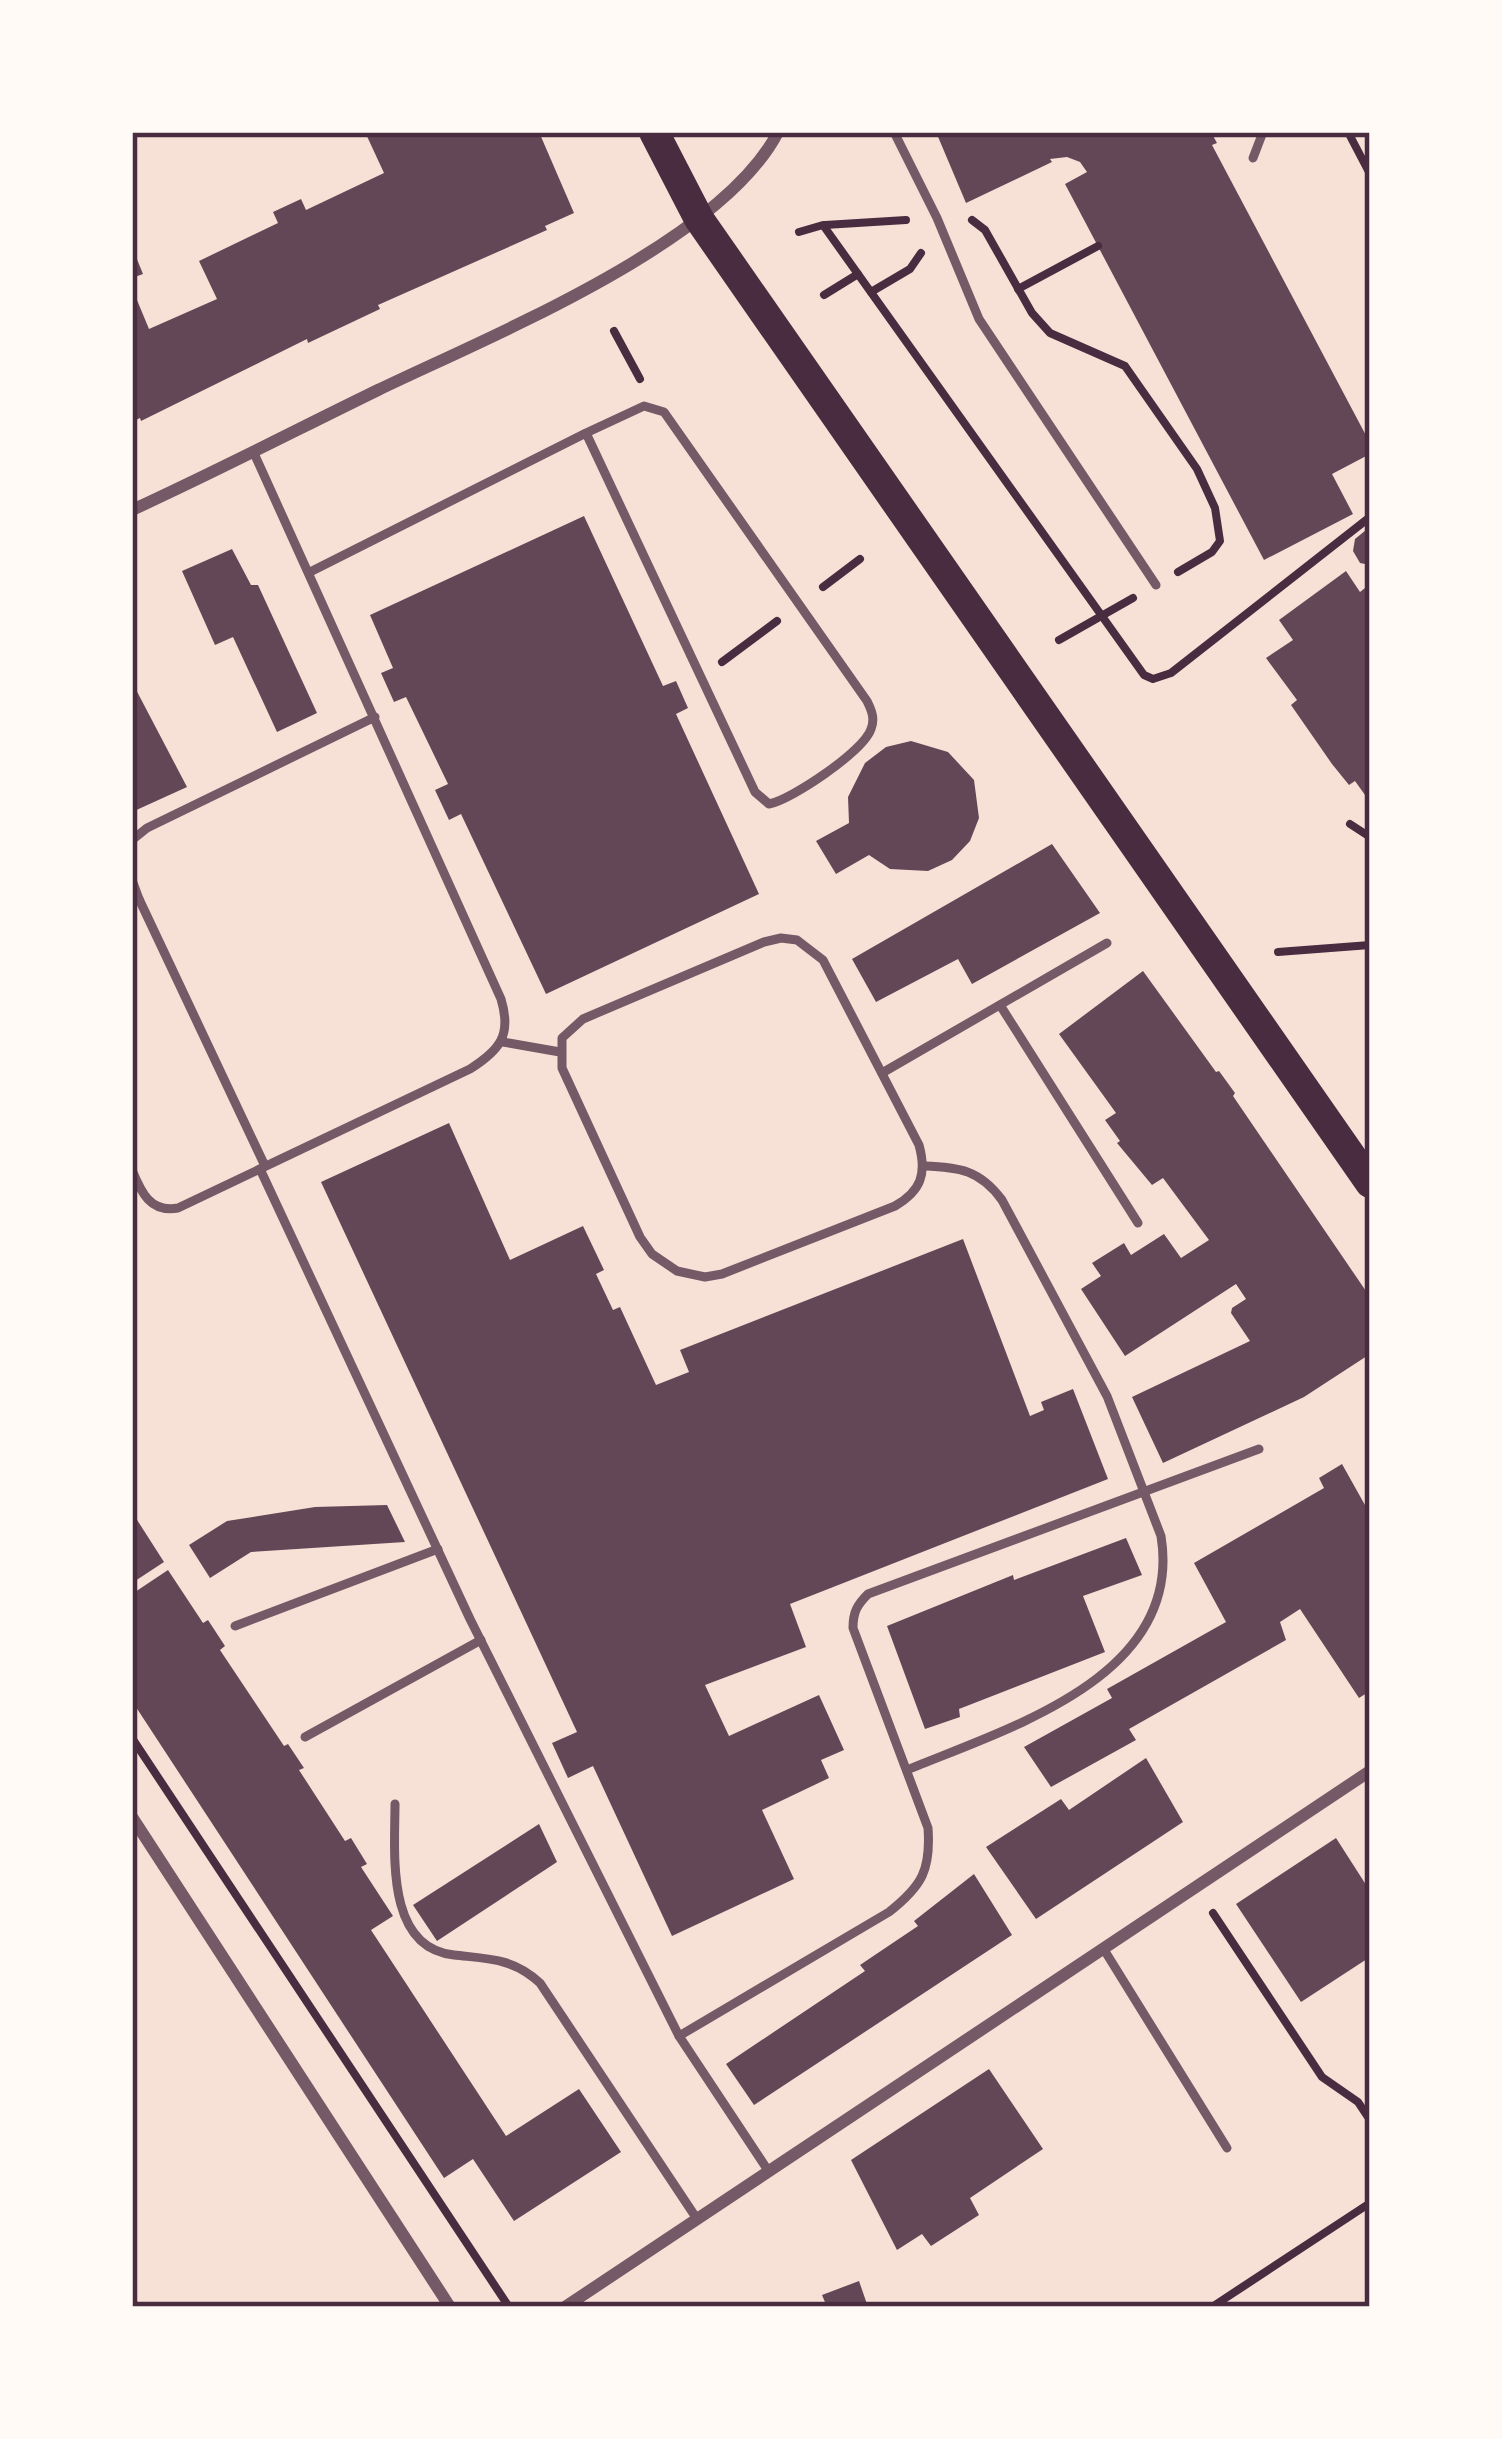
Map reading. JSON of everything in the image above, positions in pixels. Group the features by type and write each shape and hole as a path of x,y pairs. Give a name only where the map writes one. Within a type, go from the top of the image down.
{"main road":[{"path":"656,133 699,219 1370,1183"}],"street":[{"path":"132,510 582,292 699,219 758,164 778,132"},
{"path":"566,2307 1370,1771"},
{"path":"132,1817 450,2307"}],"lane":[{"path":"894,132 979,319 1156,585"},
{"path":"1253,158 1263,132"},
{"path":"310,572 586,434 644,406 664,412 867,701 873,720 865,740 782,801 764,802 755,792 586,434"},
{"path":"132,1170 147,1200 168,1210 470,1069 495,1053 507,1028 501,999 253,451"},
{"path":"132,840 147,828 375,717"},
{"path":"132,880 135,900 481,1640 680,2036 770,2171"},
{"path":"782,938 797,940 823,960 882,1073 920,1145 924,1166 918,1189 895,1206 705,1277 676,1271 652,1254 640,1238 562,1068 560,1052 571,1027 584,1019 764,941 782,938"},
{"path":"882,1073 1107,943"},
{"path":"1000,1005 1138,1223"},
{"path":"503,1042 560,1052"},
{"path":"907,1769 1049,1709 1134,1646 1159,1593 1165,1556 1096,1372 1002,1200 991,1184 969,1170 924,1166"},
{"path":"680,2036 889,1912 914,1893 925,1874 928,1828 853,1628 858,1604 868,1594 1259,1449"},
{"path":"235,1626 438,1549"},
{"path":"304,1737 481,1640"},
{"path":"394,1804 397,1892 403,1913 423,1941 438,1953 512,1963 540,1983 697,2219"},
{"path":"132,1846 145,1837"},
{"path":"1103,1948 1227,2148"}],"path":[{"path":"1348,132 1370,174"},
{"path":"872,292 910,269 937,218 954,207 985,230 1018,289 1050,332 1125,366 1197,469 1215,508 1220,541 1212,552 1059,640"},
{"path":"799,232 824,225 937,218"},
{"path":"824,225 1144,675 1161,678 1370,517"},
{"path":"1018,289 1098,246"},
{"path":"824,295 858,274"},
{"path":"614,331 626,353"},
{"path":"1350,824 1370,837"},
{"path":"1278,952 1370,945"},
{"path":"132,1738 509,2307"},
{"path":"1196,1888 1322,2077 1358,2102 1370,2120"},
{"path":"1212,2307 1370,2203"}],"building":[{"path":"365,132 539,132 574,213 545,226 547,230 378,305 380,309 132,422 132,288 149,329 217,299 199,261 278,223 273,212 301,199 306,210 384,173"},
{"path":"936,132 1211,132 1217,143 1212,145 1370,443 1370,454 1332,474 1353,514 1264,560 1065,184 1087,172 1080,162 1067,157 1050,159 1052,162 966,203"},
{"path":"132,247 143,274 132,278"},
{"path":"584,516 663,686 676,681 688,708 676,714 759,894 546,994 461,814 449,820 435,790 448,784 406,697 394,702 381,673 393,668 370,615"},
{"path":"1370,531 1370,565 1360,563 1353,551 1355,539"},
{"path":"232,549 251,585 258,585 317,713 277,732 233,637 215,645 182,571"},
{"path":"1346,571 1360,592 1370,584 1370,802 1355,781 1349,785 1332,764 1291,705 1297,700 1266,658 1293,640 1279,620"},
{"path":"132,682 187,787 132,812"},
{"path":"911,741 948,752 974,780 979,818 970,841 952,860 928,871 890,869 869,855 836,874 816,841 849,823 848,797 865,763 886,747"},
{"path":"1052,844 1100,913 972,984 958,959 876,1002 852,959"},
{"path":"1143,971 1235,1093 1370,1297 1370,1354 1304,1397 1163,1463 1132,1397 1250,1341 1231,1313 1246,1299 1236,1284 1125,1356 1081,1289 1101,1276 1092,1263 1124,1243 1131,1255 1164,1234 1181,1258 1209,1240 1163,1178 1152,1185 1117,1143 1105,1120 1116,1113 1059,1034"},
{"path":"449,1123 510,1260 583,1226 604,1270 596,1274 613,1310 620,1307 656,1385 689,1372 680,1350 963,1239 1030,1416 1044,1410 1041,1402 1073,1389 1108,1479 790,1604 806,1647 705,1685 729,1736 819,1695 844,1750 821,1760 829,1778 762,1810 794,1879 672,1936 593,1766 568,1778 552,1743 577,1732 321,1182"},
{"path":"1342,1464 1370,1514 1370,1691 1359,1698 1300,1609 1280,1622 1286,1640 1129,1729 1136,1740 1051,1787 1024,1747 1112,1698 1107,1689 1226,1622 1194,1563 1324,1488 1319,1478"},
{"path":"387,1505 405,1542 251,1552 210,1578 189,1545 227,1521 315,1507"},
{"path":"132,1512 164,1562 132,1583"},
{"path":"1126,1538 1142,1575 1083,1596 1105,1652 959,1709 960,1717 925,1729 887,1626 1013,1575 1014,1580"},
{"path":"168,1570 203,1623 208,1620 225,1646 220,1650 304,1768 299,1770 345,1841 351,1838 367,1864 361,1867 393,1916 371,1930 506,2136 579,2089 621,2152 514,2221 473,2159 444,2178 132,1701 132,1594"},
{"path":"1146,1758 1183,1822 1036,1919 986,1847 1061,1799 1069,1810"},
{"path":"539,1824 557,1862 437,1941 413,1905"},
{"path":"1336,1838 1370,1891 1370,1957 1301,2002 1236,1904"},
{"path":"974,1874 1012,1935 754,2105 726,2064 865,1971 860,1965 918,1926 914,1921"},
{"path":"989,2069 1043,2149 970,2198 979,2215 931,2246 922,2234 897,2250 851,2160"},
{"path":"859,2281 868,2307 827,2307 822,2295"}]}
